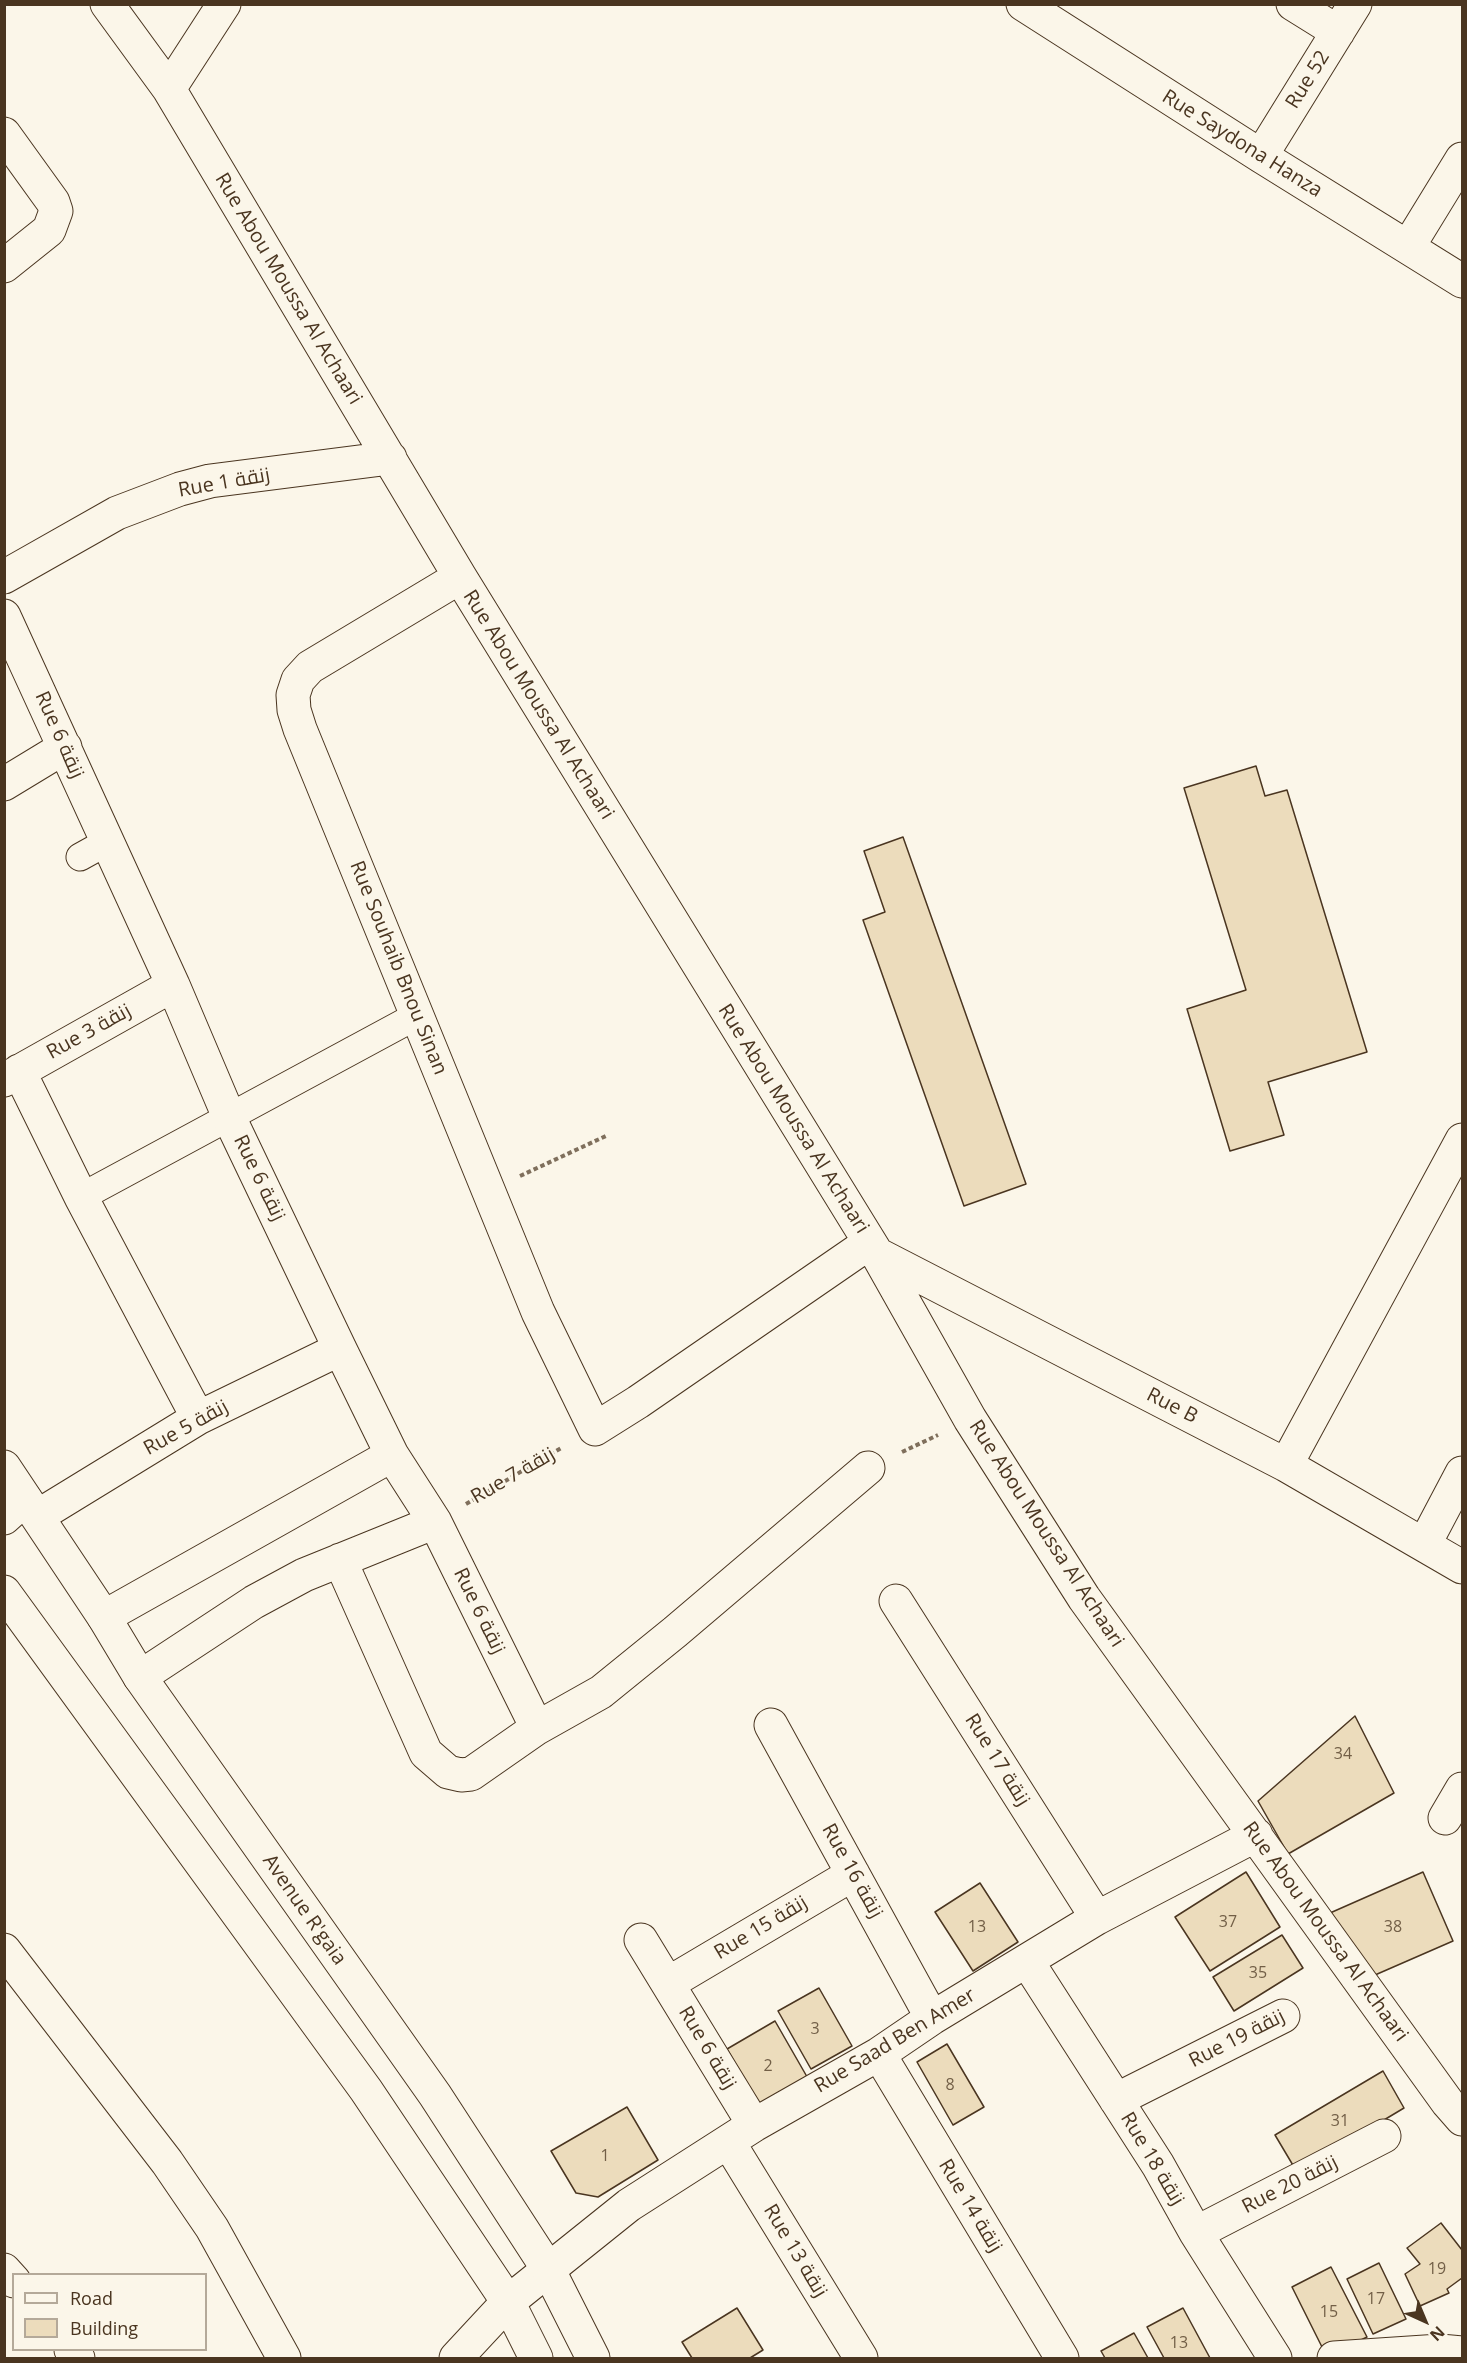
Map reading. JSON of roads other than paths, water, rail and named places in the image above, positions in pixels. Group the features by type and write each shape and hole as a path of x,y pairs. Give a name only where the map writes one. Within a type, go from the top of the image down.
{"street":[{"name":"Rue Abou Moussa Al Achaari","path":"107,4 169,89 460,577 873,1249 970,1419 1084,1598 1448,2103 1462,2119"},
{"path":"169,89 224,4"},
{"name":"Rue Saydona Hanza","path":"1023,4 1462,281"},
{"path":"1293,4 1338,32"},
{"name":"Rue 52","path":"1261,156 1355,4"},
{"path":"4,134 53,202 56,211 50,230 4,266"},
{"path":"1408,248 1462,159"},
{"path":"4,177 40,183"},
{"name":"Rue 1 زنقة","path":"4,577 117,513 180,489 210,481 390,458"},
{"name":"Rue Souhaib Bnou Sinan","path":"460,577 310,667 298,680 293,695 294,710 538,1312 595,1429 873,1249"},
{"name":"Rue 6 زنقة","path":"4,616 65,747 94,849 173,985 229,1117 340,1349 392,1455 435,1522 537,1728"},
{"path":"4,784 65,747"},
{"name":"Rue 3 زنقة","path":"12,1076 173,985"},
{"path":"81,1197 418,1014"},
{"path":"12,1076 81,1197 198,1418"},
{"path":"1286,1465 1462,1140"},
{"name":"Rue B","path":"873,1249 1286,1465 1462,1567"},
{"name":"Rue 5 زنقة","path":"23,1511 198,1418 340,1349"},
{"path":"104,1617 392,1455"},
{"name":"Avenue R'gaia","path":"4,1467 23,1511 104,1617 140,1677 435,2095 548,2269 593,2358"},
{"path":"340,1560 426,1753 448,1772 461,1775 471,1774 537,1728 601,1692 868,1468"},
{"path":"1424,1545 1462,1473"},
{"path":"140,1677 254,1602 304,1575 435,1522"},
{"path":"4,1592 366,2090 508,2302 536,2358"},
{"name":"Rue 17 زنقة","path":"896,1601 1097,1918"},
{"name":"Rue 16 زنقة","path":"771,1725 932,2018"},
{"path":"1445,1818 1462,1789"},
{"name":"Rue Saad Ben Amer","path":"456,2358 508,2302 629,2205 742,2134 879,2054 932,2018 1097,1918 1256,1835"},
{"name":"Rue 15 زنقة","path":"669,1983 854,1874"},
{"name":"Rue 6 زنقة","path":"641,1940 669,1983 742,2134"},
{"path":"4,1950 167,2162 212,2228 285,2358"},
{"name":"Rue 18 زنقة","path":"1027,1961 1158,2165 1196,2233 1275,2358"},
{"name":"Rue 19 زنقة","path":"1116,2100 1283,2016"},
{"name":"Rue 14 زنقة","path":"879,2054 1062,2358"},
{"name":"Rue 13 زنقة","path":"742,2134 861,2358"},
{"name":"Rue 20 زنقة","path":"1196,2233 1384,2136"},
{"path":"1334,2358 1440,2351 1462,2353"}]}
